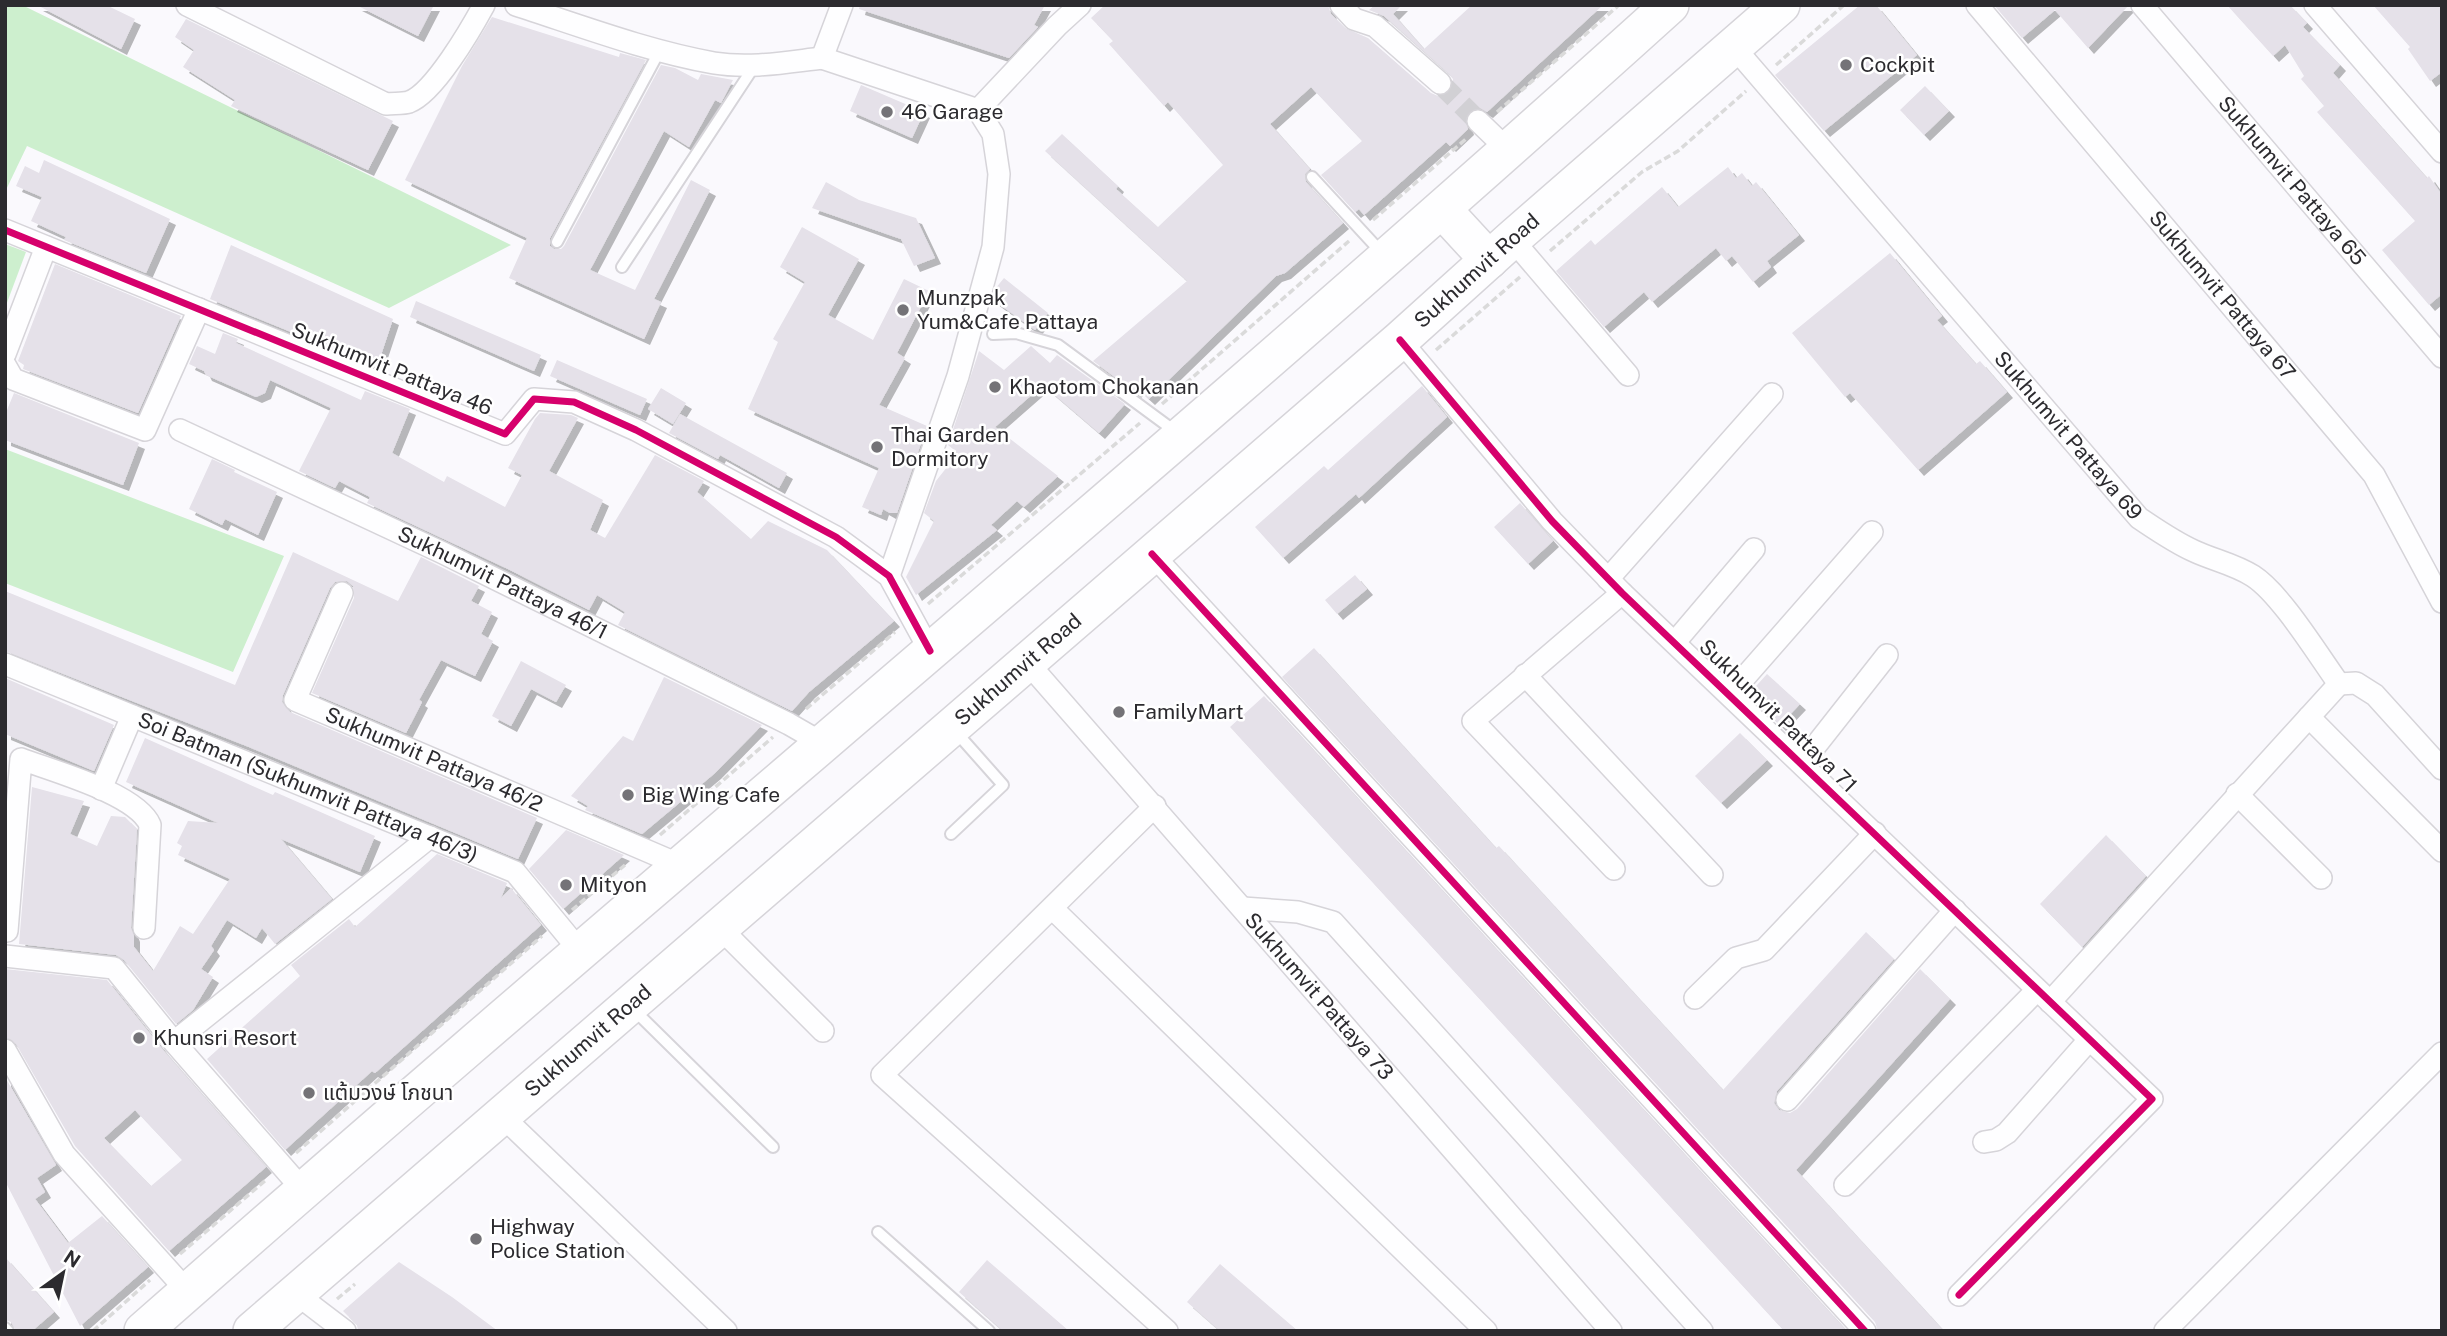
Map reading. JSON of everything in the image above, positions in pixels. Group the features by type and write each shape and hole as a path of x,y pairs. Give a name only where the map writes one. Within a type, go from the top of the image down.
{"highway":[{"path":"143,1331 177,1279 293,1178 580,951 1509,151 1670,5"},
{"name":"Sukhumvit Road","path":"251,1331 308,1303 502,1116 1027,662 1153,554 1410,352 1733,46 1781,5"},
{"path":"1442,209 1512,255"}],"street":[{"path":"187,5 386,104 409,102 428,89 471,29 484,5"},
{"path":"516,5 660,50 716,63 754,65 822,58 978,110 993,134 999,174 993,247 958,376 889,576"},
{"path":"822,58 842,5"},
{"path":"978,110 1080,5"},
{"path":"1341,5 1354,19 1375,26 1440,83"},
{"name":"Sukhumvit Pattaya 67","path":"1977,5 2374,475 2442,602"},
{"name":"Sukhumvit Pattaya 65","path":"2142,5 2442,357"},
{"path":"2315,5 2442,152"},
{"name":"Sukhumvit Pattaya 69","path":"1733,46 2139,517 2168,538 2196,552 2232,564 2255,577 2275,596 2339,684"},
{"path":"1480,123 1509,151"},
{"name":"Sukhumvit Pattaya 46","path":"5,230 505,434 534,399 574,402 636,429 825,531 889,576 930,651"},
{"path":"5,354 46,247"},
{"path":"1512,255 1629,375"},
{"path":"5,365 13,379 145,430 199,309"},
{"name":"Sukhumvit Pattaya 71","path":"1410,352 1552,521 1615,586 2152,1098 1959,1295"},
{"path":"1614,869 1473,721 1525,675 1615,586 1772,394"},
{"name":"Sukhumvit Pattaya 46/1","path":"180,430 443,553 789,724 822,743"},
{"path":"1730,694 1872,532"},
{"path":"1675,642 1754,549"},
{"path":"1153,554 1865,1331"},
{"name":"Sukhumvit Pattaya 46/2","path":"342,593 295,700 680,865"},
{"path":"1802,763 1887,655"},
{"name":"Sukhumvit Pattaya 73","path":"1027,662 1611,1331"},
{"name":"Soi Batman (Sukhumvit Pattaya 46/3)","path":"5,664 515,872 580,951"},
{"path":"1525,675 1712,875"},
{"path":"1845,1185 2043,996 2339,684 2356,683 2375,695 2442,769"},
{"path":"101,789 132,716"},
{"path":"2309,717 2442,851"},
{"path":"7,932 21,759 101,789 139,809 150,825 144,928"},
{"path":"2237,794 2321,878"},
{"path":"1155,806 882,1075 1167,1331"},
{"path":"1695,998 1735,958 1764,950 1875,834"},
{"path":"174,1042 430,837"},
{"path":"1243,908 1298,912 1333,922 1702,1331"},
{"path":"1053,909 1486,1331"},
{"path":"1787,1101 1955,910"},
{"path":"720,928 823,1031"},
{"path":"5,956 114,968 174,1042 293,1178"},
{"path":"1984,1142 1996,1140 2007,1133 2089,1040"},
{"path":"5,1050 64,1154 177,1279"},
{"path":"2165,1331 2442,1053"},
{"path":"502,1116 726,1331"},
{"path":"308,1303 345,1331"}],"lane":[{"path":"557,242 660,50"},
{"path":"622,267 754,65"},
{"path":"1312,177 1386,257"},
{"path":"993,334 1016,333 1058,345 1180,436"},
{"path":"951,834 1003,785 952,727"},
{"path":"630,1005 773,1147"},
{"path":"878,1232 989,1331"}],"path":[{"path":"93,1331 177,1279 293,1178 557,923 1151,414 1480,123 1619,5"},
{"path":"1410,352 1512,255 1678,151 1844,5"},
{"path":"308,1303 361,1278"}],"green space":[{"path":"5,5 22,5 511,245 389,308 27,146 5,192"},
{"path":"5,244 26,252 5,308"},
{"path":"5,449 284,556 233,672 5,583"}],"building":[{"path":"37,5 106,5 135,19 121,49"},
{"path":"356,5 434,5 418,36"},
{"path":"860,5 1045,5 1034,25 1038,27 1009,58 859,9"},
{"path":"1105,5 1328,5 1331,14 1345,28 1368,38 1431,93 1438,96 1445,95 1453,86 1453,79 1384,16 1369,10 1375,5 1402,5 1393,14 1424,49 1472,5 1603,5 1487,112 1480,108 1469,111 1465,118 1468,129 1450,146 1446,142 1364,215 1359,209 1355,212 1321,175 1362,141 1311,87 1270,124 1310,169 1305,174 1306,182 1343,223 1285,273 1276,276 1149,399 1093,361 1187,281 1045,151 1062,134 1158,227 1223,165 1168,102 1164,106 1109,44 1113,41 1091,18"},
{"name":"Cockpit","path":"1860,5 1876,5 1917,55 1824,131 1775,75"},
{"path":"1994,5 2129,5 2088,48 2055,10 2022,38"},
{"path":"2227,5 2290,5 2307,23 2303,27 2340,65 2333,73 2427,178 2429,176 2442,195 2442,294 2429,305 2382,250 2415,221 2317,112 2324,106 2301,79 2304,76 2285,45 2273,56"},
{"path":"2373,5 2442,5 2442,72 2430,81 2408,49 2410,47"},
{"path":"492,17 619,57 620,53 646,60 550,238 550,246 554,249 564,246 661,65 675,68 698,80 701,74 733,80 721,103 715,100 689,147 664,131 590,270 635,290 691,180 710,190 654,299 661,302 644,339 509,278 527,238 405,180 462,66"},
{"path":"186,19 393,121 368,170 231,106 235,100 183,67 194,50 175,37"},
{"name":"46 Garage","path":"861,85 924,112 912,138 850,111"},
{"path":"1925,86 1949,111 1924,135 1900,110"},
{"path":"44,160 170,219 146,273 64,240 66,237 31,221 42,197 16,186 25,166 39,173"},
{"path":"1728,167 1736,178 1742,173 1752,186 1756,182 1799,235 1767,261 1771,267 1753,282 1732,256 1726,261 1716,248 1652,302 1644,292 1604,327 1556,271 1591,240 1595,245 1662,187 1678,207"},
{"path":"826,182 859,200 916,218 935,258 914,266 901,239 812,208"},
{"path":"802,227 859,259 828,315 873,340 904,279 929,291 897,353 905,358 879,405 927,426 897,513 883,509 881,515 862,507 879,468 748,409 778,342 773,339 805,282 780,267"},
{"path":"231,245 393,319 377,367 210,299"},
{"path":"1890,253 1942,316 1937,320 1976,364 1980,361 2007,392 1918,470 1850,393 1845,397 1792,333"},
{"path":"55,264 181,316 138,413 23,369 24,365 18,361"},
{"path":"1004,278 1048,313 1035,330 992,299 995,289"},
{"path":"416,301 541,355 534,371 410,317"},
{"path":"223,333 238,339 236,343 361,400 365,391 410,409 392,453 444,482 447,476 505,507 522,475 508,468 535,419 540,413 578,418 549,471 603,500 590,530 605,538 655,455 704,481 697,492 751,539 768,521 827,550 894,621 809,692 792,711 618,625 625,612 597,595 589,610 367,503 370,497 339,481 335,488 299,471 331,408 270,380 265,393 256,397 206,375 204,371 189,364 197,346 215,354"},
{"path":"1031,346 1050,363 1057,355 1125,404 1099,433 1043,385 995,427 1058,476 1024,507 1017,501 991,525 997,530 916,595 906,577 934,521 924,513 936,481 958,453 948,445 979,351 1004,370"},
{"path":"557,360 647,399 640,415 550,376"},
{"path":"1422,386 1447,417 1359,498 1356,494 1283,558 1255,527 1324,466 1328,470"},
{"path":"661,388 686,403 673,424 648,409"},
{"path":"14,393 139,443 123,485 5,440 5,415"},
{"path":"680,414 787,473 779,488 720,455 718,459 669,433"},
{"path":"212,459 277,492 258,535 225,519 222,525 189,509"},
{"path":"1520,503 1553,541 1528,564 1494,527"},
{"path":"293,552 398,601 421,557 479,586 471,601 492,612 481,634 493,641 475,676 441,660 419,700 422,702 406,733 312,693 354,598 353,586 347,581 335,582 330,588 282,702 290,712 537,818 518,859 249,747 5,651 5,591 235,685"},
{"path":"1355,575 1367,589 1337,614 1325,600"},
{"path":"1314,648 1496,848 1499,846 1723,1090 1866,932 1894,959 1777,1091 1774,1103 1779,1110 1790,1113 1797,1109 1920,969 1950,999 1796,1170 1944,1331 1878,1331 1875,1322 1282,677"},
{"path":"521,661 566,685 556,702 531,689 511,726 492,716"},
{"path":"1767,674 1800,704 1780,725 1748,695"},
{"path":"664,677 762,725 715,773 642,834 585,810 588,806 571,796 623,736 633,741"},
{"path":"5,678 114,725 94,771 5,734"},
{"path":"1264,696 1847,1331 1784,1331 1230,727"},
{"path":"1740,733 1767,760 1721,803 1695,776"},
{"path":"145,738 273,795 275,792 375,836 360,872 281,839 332,899 275,944 262,928 256,938 227,920 211,946 214,950 201,969 213,977 193,1010 176,1024 124,960 116,955 19,944 32,787 84,801 70,834 97,846 111,816 125,817 137,829 131,928 134,947 153,971 180,926 193,934 230,879 178,855 182,846 177,843 188,821 218,823 126,782"},
{"name":"Mityon","path":"566,830 624,855 563,909 529,869"},
{"path":"2106,835 2146,876 2082,947 2040,904"},
{"path":"437,854 507,883 501,898 511,888 541,925 285,1150 207,1059 300,976 291,965 349,919 355,927"},
{"path":"5,969 107,980 164,1051 266,1167 169,1251 75,1146 16,1044 5,1037","holes":["135,1110 182,1160 151,1186 104,1138"]},
{"path":"5,1077 56,1165 37,1178 45,1192 35,1199 68,1243 102,1216 148,1267 80,1326 5,1181"},
{"path":"5,1257 54,1312 32,1331 16,1331 11,1322 5,1320"},
{"path":"987,1260 1069,1331 1003,1331 959,1292"},
{"path":"399,1262 498,1331 358,1331 357,1325 343,1311"},
{"path":"1220,1264 1298,1331 1220,1331 1187,1302"}],"tunnel":[{"path":"1440,83 1478,121"}],"cycle path":[{"path":"5,230 505,434 534,399 574,402 636,430 836,537 889,576 930,651"},
{"path":"1400,340 1552,521 1622,593 2152,1099 1959,1295"},
{"path":"1152,554 1865,1331"}],"place":[{"name":"Cockpit","path":"1846,65"},
{"name":"46 Garage","path":"887,112"},
{"name":"Munzpak Yum&Cafe Pattaya","path":"903,310"},
{"name":"Khaotom Chokanan","path":"995,387"},
{"name":"Thai Garden Dormitory","path":"877,447"},
{"name":"FamilyMart","path":"1119,712"},
{"name":"Big Wing Cafe","path":"628,795"},
{"name":"Mityon","path":"566,885"},
{"name":"Khunsri Resort","path":"139,1038"},
{"name":"แต้มวงษ์ โภชนา","path":"309,1093"},
{"name":"Highway Police Station","path":"476,1239"}]}
